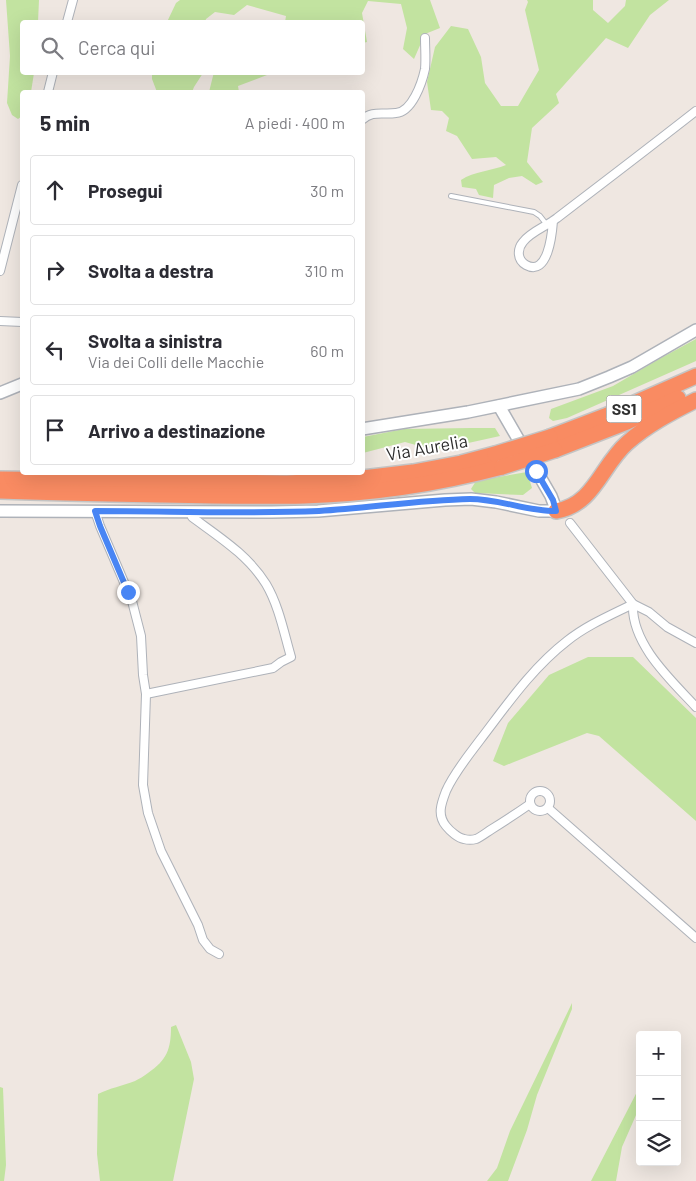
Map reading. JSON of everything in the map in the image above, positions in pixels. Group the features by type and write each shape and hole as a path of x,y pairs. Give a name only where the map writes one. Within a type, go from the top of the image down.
{"highway":[{"name":"Via Aurelia","path":"553,443 696,376"},
{"name":"Via Aurelia","path":"0,491 305,496 403,487 466,475 499,460 619,425 696,390"},
{"path":"556,511 568,508 583,498 593,488 614,456 630,440 653,424 696,400"},
{"name":"Via Aurelia","path":"0,478 287,483 346,480 413,472 471,460 499,460"},
{"path":"365,470 413,472"}],"street":[{"path":"68,20 73,0"},
{"path":"365,118 375,113 398,113 409,105 418,91 425,69 425,38"},
{"path":"48,90 52,75"},
{"path":"550,223 550,243 546,257 538,266 528,266 522,262 519,254 524,240 550,223 696,111"},
{"path":"0,271 20,193"},
{"path":"0,322 20,322"},
{"path":"365,428 499,406 590,385 632,367 696,330"},
{"path":"0,393 20,385"},
{"path":"0,393 20,394"},
{"path":"0,510 318,511 472,499 556,511 551,496 499,406"},
{"path":"95,511 128,592 143,645 143,675 146,694 143,784 148,813 161,851 198,925 203,940 210,949 219,954"},
{"path":"146,694 273,668 291,657 277,609 267,585 255,568 237,550 192,517 190,511"},
{"path":"570,524 633,604 649,612 674,631 696,643"},
{"path":"633,604 639,634 648,649 661,669 696,707"},
{"path":"530,804 475,839 462,839 450,830 440,816 447,790 458,772 492,724 533,674 560,646 578,633 633,604"},
{"path":"538,790 547,793 550,799 550,806 545,810 534,810 530,804 529,800 532,794 538,790"},
{"path":"548,808 696,938"}],"lane":[{"path":"451,196 534,212 550,223"}],"green space":[{"path":"6,0 39,0 38,20 20,20 20,75 34,75 31,90 20,90 20,118 18,119 12,115 7,103 10,56"},
{"path":"180,0 430,0 440,28 425,34 414,59 403,49 407,28 401,4 368,1 362,13 363,20 285,20 286,16 247,5 234,15 215,12 206,20 168,20 176,3"},
{"path":"527,0 593,0 593,10 608,23 625,6 626,0 669,0 650,15 628,48 606,38 556,94 559,103 532,128 527,162 543,182 536,185 522,176 509,178 494,185 493,198 479,195 476,189 462,187 461,180 506,165 496,157 472,159 457,136 446,131 449,118 442,111 431,110 427,82 435,47 451,26 468,29 481,57 485,83 501,106 518,106 539,70 525,10"},
{"path":"152,75 202,75 193,90 156,90"},
{"path":"213,75 267,75 238,86 239,90 210,90"},
{"path":"696,339 696,361 567,418 553,421 549,418 551,409 613,386"},
{"path":"495,428 500,436 441,449 405,442 365,452 365,437 404,429"},
{"path":"527,472 532,488 523,495 475,493 471,489 476,481"},
{"path":"588,657 633,657 696,718 696,821 599,736 587,733 504,766 493,761 508,723 549,675"},
{"path":"572,1003 572,1009 537,1095 527,1130 508,1181 487,1181 497,1168 510,1131"},
{"path":"176,1025 191,1062 194,1079 173,1181 100,1181 97,1154 98,1094 135,1081 160,1063 169,1048 171,1027"},
{"path":"0,1087 3,1088 6,1165 4,1181 0,1181"},
{"path":"636,1094 636,1115 622,1147 616,1181 591,1181"}],"route":[{"path":"128,592 95,511 318,511 472,499 545,511 556,511 553,500 536,471"}]}
